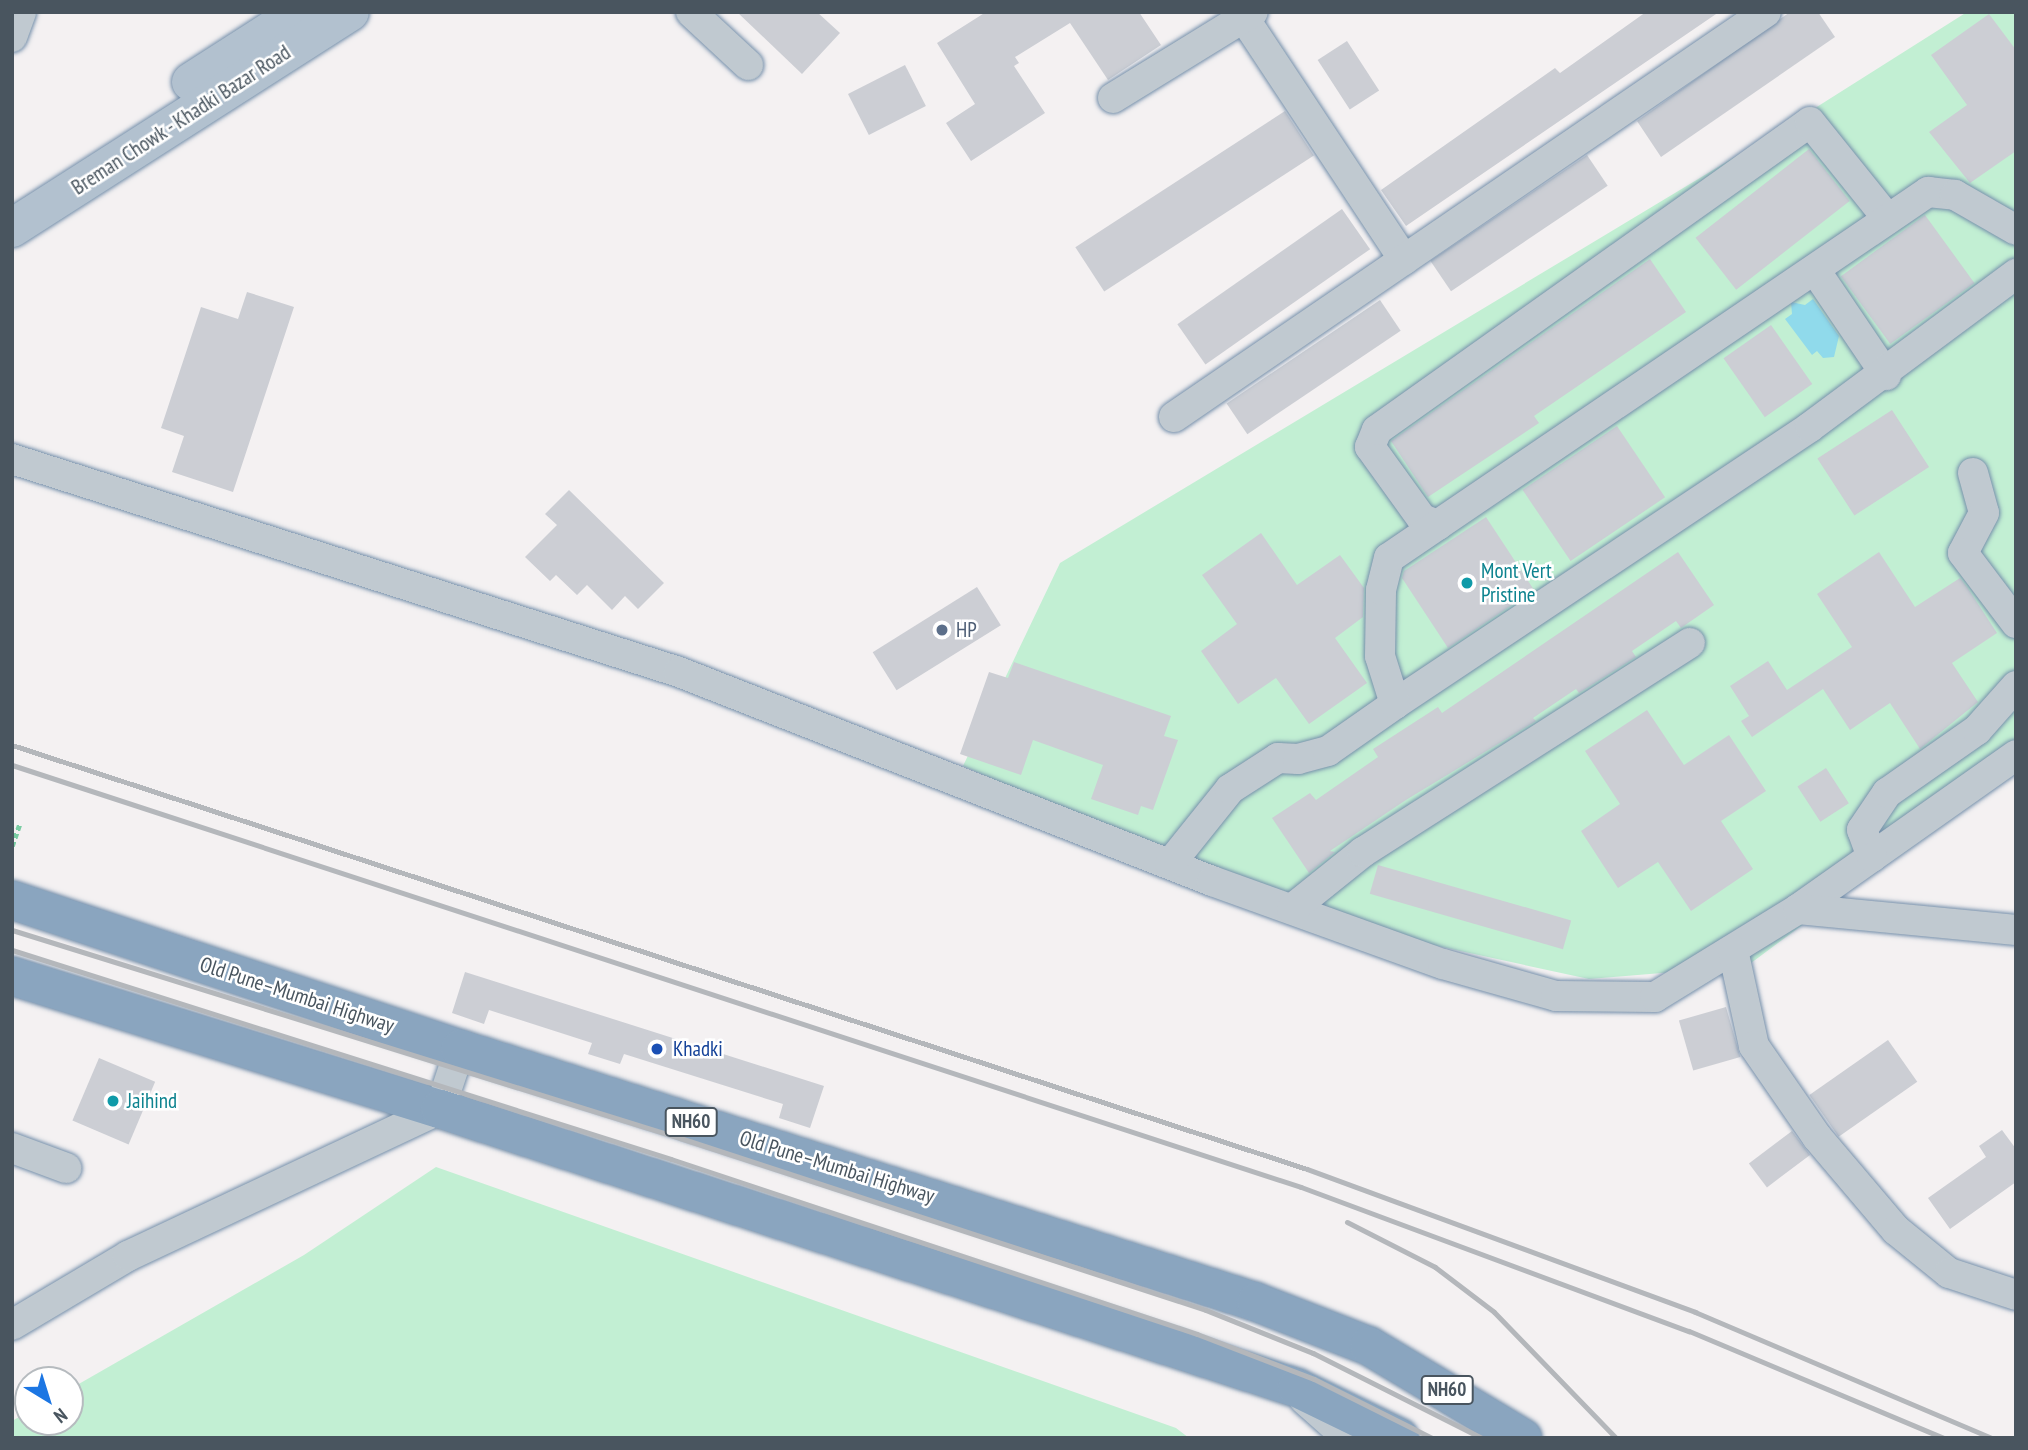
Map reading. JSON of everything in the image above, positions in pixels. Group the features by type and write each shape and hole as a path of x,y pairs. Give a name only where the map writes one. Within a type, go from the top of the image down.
{"highway":[{"name":"Old Pune–Mumbai Highway","path":"12,900 460,1049 1256,1302 1369,1346 1523,1438"},
{"path":"12,976 440,1109 1297,1388 1400,1438"}],"main road":[{"name":"Breman Chowk - Khadki Bazar Road","path":"12,197 300,12"},
{"name":"Breman Chowk - Khadki Bazar Road","path":"12,228 350,12"}],"street":[{"path":"12,37 21,12"},
{"path":"691,12 748,65"},
{"path":"1174,417 1766,12"},
{"path":"1113,99 1249,15 1404,260"},
{"path":"1438,525 1422,519 1370,447 1377,430 1810,122 1888,219"},
{"path":"1395,704 1380,656 1381,590 1389,558 1438,525 1452,519 1888,219 1935,190 1955,195 2016,230"},
{"path":"1815,270 1886,375"},
{"path":"1170,864 1230,789 1278,758 1298,759 1328,751 1886,375 2016,274"},
{"path":"12,459 679,672 1170,864 1443,964 1556,996 1655,997 1798,909 2016,755"},
{"path":"1973,473 1984,513 1963,553 2016,623"},
{"path":"1292,909 1363,852 1690,643"},
{"path":"1872,857 1862,830 1887,793 1977,730 2016,686"},
{"path":"1798,909 2016,930"},
{"path":"1733,950 1754,1046 1817,1137 1896,1230 1949,1273 2016,1295"},
{"path":"12,1325 128,1256 440,1109 460,1049"},
{"path":"12,1148 66,1168"},
{"path":"1297,1388 1307,1405 1348,1438"}],"path":[{"path":"12,846 20,823"}],"green space":[{"path":"1967,12 2016,12 2016,767 1747,966 1589,979 1317,920 963,766 1060,563 1793,122"},
{"path":"436,1167 1176,1428 1189,1438 12,1438 14,1420 14,1436 84,1436 84,1381 304,1255"}],"water":[{"path":"1813,299 1839,336 1834,357 1823,358 1817,351 1812,355 1785,319 1792,314 1791,302 1805,305"}],"building":[{"path":"737,12 817,12 840,33 802,74"},
{"path":"986,12 1139,12 1161,45 1108,80 1070,23 1015,57 1019,63 1014,66 1045,113 971,161 946,123 975,104 937,43"},
{"path":"1646,12 1719,12 1406,226 1381,190 1555,68 1560,73"},
{"path":"1790,12 1818,12 1835,37 1661,157 1637,121"},
{"path":"1989,14 2016,50 2016,151 1970,183 1929,132 1967,105 1931,55"},
{"path":"1347,41 1379,90 1350,110 1318,60"},
{"path":"905,65 926,106 869,135 848,94"},
{"path":"1285,111 1314,155 1104,292 1075,247"},
{"path":"1809,149 1850,201 1736,290 1696,238"},
{"path":"1587,155 1608,186 1451,291 1430,261"},
{"path":"1342,209 1370,249 1205,364 1177,324"},
{"path":"1925,215 1974,283 1890,344 1841,276"},
{"path":"1650,259 1686,312 1534,416 1539,423 1428,497 1391,441"},
{"path":"247,292 294,307 233,492 172,472 184,436 161,428 201,307 238,319"},
{"path":"1380,300 1401,331 1247,434 1227,403"},
{"path":"1771,325 1812,384 1765,417 1723,358"},
{"path":"1892,410 1929,467 1854,516 1817,458"},
{"path":"1617,426 1665,497 1571,561 1522,490"},
{"path":"569,490 664,583 638,609 625,596 612,610 587,585 577,595 556,575 550,581 525,557 557,525 545,514"},
{"name":"Mont Vert Pristine","path":"1486,517 1534,590 1448,648 1402,578 1404,571"},
{"path":"1261,533 1297,585 1340,555 1364,588 1363,617 1335,638 1367,683 1309,724 1276,678 1238,704 1201,651 1237,624 1202,575"},
{"path":"1678,552 1714,605 1681,628 1676,621 1632,651 1636,657 1579,693 1576,689 1533,718 1536,721 1406,800 1330,851 1335,852 1309,873 1272,818 1310,793 1316,800 1378,757 1373,749 1438,707 1442,713"},
{"path":"1879,552 1915,607 1960,578 1967,587 1997,633 1952,663 1978,702 1920,749 1890,703 1850,730 1823,689 1752,737 1741,721 1749,716 1730,686 1768,661 1787,690 1852,647 1817,594"},
{"path":"977,587 1001,625 897,690 873,652"},
{"path":"1014,662 1171,716 1164,736 1178,740 1153,810 1141,806 1138,815 1091,799 1103,765 1033,740 1021,775 960,754 989,672 1008,678"},
{"path":"1647,710 1684,765 1729,735 1766,791 1721,821 1753,869 1691,911 1658,862 1618,888 1581,831 1620,804 1585,751"},
{"path":"1826,768 1849,803 1820,822 1797,787"},
{"path":"1378,865 1571,920 1563,949 1370,894"},
{"path":"465,972 824,1086 810,1128 779,1118 783,1104 624,1054 620,1064 588,1054 592,1043 489,1010 484,1024 452,1013"},
{"path":"1726,1007 1740,1057 1693,1070 1679,1021"},
{"path":"1888,1040 1917,1082 1839,1137 1809,1095"},
{"name":"Jaihind","path":"99,1058 155,1082 129,1144 72,1121"},
{"path":"2002,1130 2016,1149 2016,1182 1950,1229 1928,1198 1986,1157 1979,1146"},
{"path":"1792,1131 1810,1155 1767,1187 1749,1163"}],"railway":[{"path":"12,745 1307,1169 1695,1312 1992,1438"},
{"path":"12,765 1301,1187 1689,1331 1943,1438"},
{"path":"12,930 680,1138 1206,1310 1313,1353 1482,1438"},
{"path":"12,950 671,1159 1197,1334 1314,1379 1432,1438"},
{"path":"1347,1222 1435,1267 1494,1312 1616,1438"}],"place":[{"name":"Mont Vert Pristine","path":"1467,583"},
{"name":"HP","path":"942,630"},
{"name":"Khadki","path":"657,1049"},
{"name":"Jaihind","path":"113,1101"}]}
